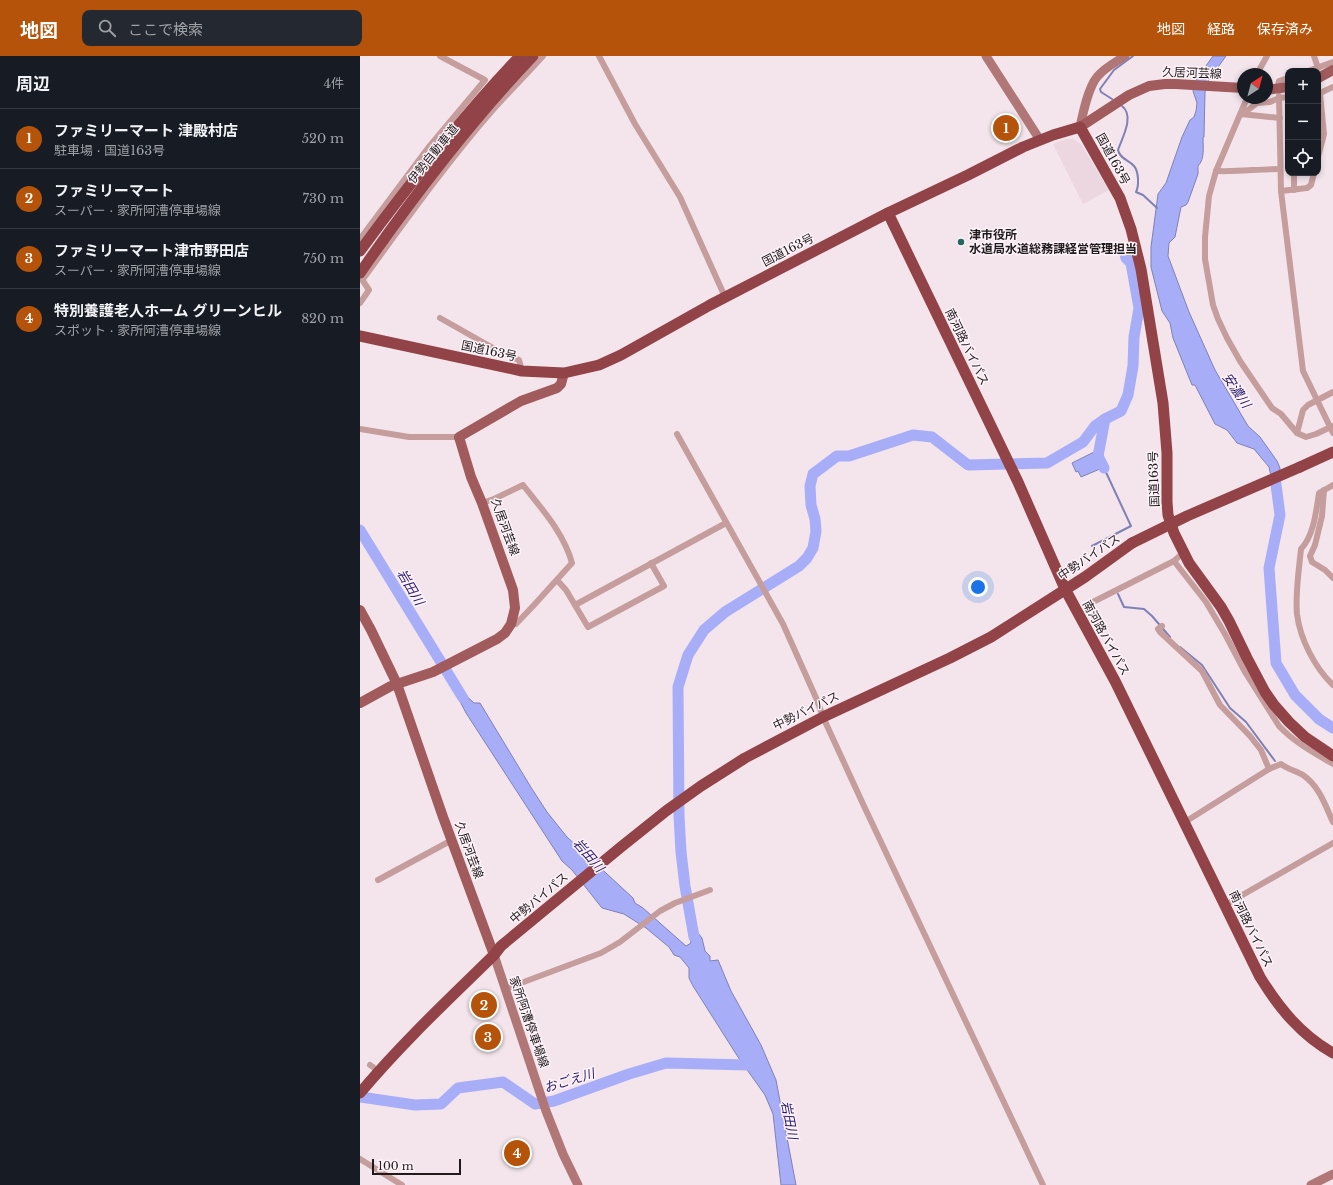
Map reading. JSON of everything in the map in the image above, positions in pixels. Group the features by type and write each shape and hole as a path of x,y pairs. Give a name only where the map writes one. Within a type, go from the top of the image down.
{"highway":[{"name":"伊勢自動車道","path":"360,251 442,146 479,101 520,56"},
{"name":"伊勢自動車道","path":"361,277 398,219 450,152 533,56"},
{"name":"国道163号","path":"360,336 522,371 564,373 588,368 614,358 725,297 888,213 1040,140 1080,127 1120,198 1126,213 1136,249 1151,324 1163,403 1168,515 1174,533 1183,553 1195,573 1211,593 1229,621 1265,692 1274,705 1288,722 1305,737 1333,756"},
{"name":"南河路バイパス","path":"888,213 1018,482 1065,589 1115,681 1260,977 1280,1007 1291,1020 1312,1040 1333,1053"},
{"name":"中勢バイパス","path":"360,1093 372,1070 432,1015 494,955 501,946 666,811 701,786 745,758 823,717 992,637 1100,567 1132,543 1187,516 1333,452"}],"main road":[{"path":"986,56 1040,140"},
{"path":"1080,127 1085,104 1096,79 1103,71 1125,56"},
{"path":"1321,72 1333,70"},
{"name":"久居河芸線","path":"1080,127 1129,95 1149,86 1176,84 1237,88"},
{"path":"1273,89 1285,87"},
{"path":"459,437 522,401 557,388 561,384 564,373"},
{"name":"久居河芸線","path":"459,437 471,478 482,503 513,590 515,608 511,624"},
{"name":"久居河芸線","path":"360,610 397,684 494,955"},
{"path":"360,703 391,686 433,672 497,639 505,633 511,624"},
{"name":"家所阿漕停車場線","path":"494,955 546,1111 575,1184"},
{"path":"1311,1185 1333,1174"}],"street":[{"path":"360,239 428,148 485,80 440,56"},
{"path":"360,303 369,290 361,277 491,112 543,56"},
{"path":"598,56 635,124 680,197 725,297"},
{"path":"1260,68 1267,56"},
{"path":"1314,56 1317,68"},
{"path":"1321,71 1333,62"},
{"path":"1278,85 1279,81 1285,79"},
{"path":"1321,93 1333,87"},
{"path":"1245,104 1216,171 1209,196 1205,237 1205,259 1213,305 1224,332 1240,361 1272,408 1281,414 1297,433 1306,437 1332,429 1303,371 1281,192 1279,97"},
{"path":"1241,114 1257,103 1270,102 1279,97 1285,97"},
{"path":"1320,104 1324,134 1321,146"},
{"path":"1241,114 1280,118"},
{"path":"1216,171 1280,169"},
{"path":"1294,176 1294,190"},
{"path":"1281,192 1307,188 1311,186 1313,176"},
{"path":"440,318 502,353 519,360 522,371"},
{"path":"1297,433 1303,410 1333,392"},
{"path":"360,429 409,436 459,437"},
{"path":"677,434 783,624 818,700 823,717 1043,1185"},
{"path":"1317,460 1333,448"},
{"path":"1317,460 1333,456"},
{"path":"482,503 523,485 543,510 569,553 572,563 516,624 511,624"},
{"path":"1333,485 1319,493 1311,529 1306,543 1301,549 1297,607 1301,630 1310,651 1316,663 1333,685"},
{"path":"1324,490 1322,516 1315,546 1310,556 1312,562 1332,574"},
{"path":"575,605 726,523"},
{"path":"1087,605 1174,561 1183,553"},
{"path":"1174,561 1206,602 1279,726 1299,743 1333,764"},
{"path":"557,580 566,590 588,627 664,586 651,563"},
{"path":"1160,628 1175,648 1202,671 1220,705 1253,739 1264,756 1269,769"},
{"path":"1185,822 1269,769 1281,764 1307,778 1315,786 1322,797 1333,822"},
{"path":"378,880 452,840"},
{"path":"1225,905 1333,844"},
{"path":"505,989 601,953 620,942 657,913 675,903 710,890"},
{"path":"360,1159 402,1185"}],"shaded area":[{"path":"1066,139 1073,139 1081,144 1109,190 1083,204 1053,144"}],"water":[{"path":"1213,56 1226,56 1208,81 1205,92 1203,156 1198,166 1198,174 1188,202 1186,205 1181,207 1175,237 1169,243 1168,256 1189,312 1215,370 1248,426 1260,437 1277,461 1280,468 1276,500 1269,467 1254,449 1237,443 1227,430 1215,424 1195,385 1192,385 1173,338 1170,323 1162,311 1151,267 1151,247 1158,194 1166,183 1182,137 1196,111 1197,103 1193,91 1196,80"},
{"path":"1098,441 1103,442 1103,458 1107,466 1081,477 1078,471 1076,472 1072,463 1098,450"},
{"path":"449,680 474,703 480,703 532,789 547,812 567,837 633,898 635,903 643,908 686,946 691,943 690,938 693,917 698,933 702,938 705,951 710,956 710,961 718,960 731,991 761,1045 776,1080 796,1185 781,1185 773,1114 765,1095 738,1057 693,986 689,978 689,968 680,957 674,955 669,947 646,928 624,914 602,908 572,870 562,861 466,713"}],"waterway":[{"path":"1112,99 1101,92 1100,89 1114,70 1133,56"},
{"path":"1122,106 1126,110 1128,121 1118,150 1119,153 1136,169 1138,179 1136,192 1143,195 1157,208"},
{"path":"1104,468 1098,456 1105,419 1121,411 1128,395 1133,366 1134,337 1139,308 1131,263 1126,258 1124,251"},
{"path":"694,937 681,852 679,816 678,687 688,655 704,630 725,612 799,566 807,558 813,548 816,531 815,519 811,505 810,486 813,474 837,456 849,456 913,435 932,437 968,465 1047,463 1083,442 1095,426 1105,419"},
{"path":"1092,546 1131,526 1104,468"},
{"name":"安濃川","path":"1275,477 1280,515 1269,568 1276,663 1295,695 1319,719 1333,728"},
{"name":"岩田川","path":"360,530 463,698"},
{"path":"1118,594 1124,607 1144,609 1170,637"},
{"path":"1180,647 1202,665 1230,708 1246,722 1275,761"},
{"name":"おごえ川","path":"360,1097 415,1105 441,1104 458,1088 503,1082 535,1104 554,1101 629,1074 666,1063 748,1065"}],"place":[{"name":"ファミリーマート 津殿村店","path":"1006,128"},
{"name":"津市役所 水道局水道総務課経営管理担当","path":"961,242"},
{"name":"ファミリーマート","path":"484,1005"},
{"name":"ファミリーマート津市野田店","path":"488,1037"},
{"name":"特別養護老人ホーム グリーンヒル","path":"517,1153"}]}
